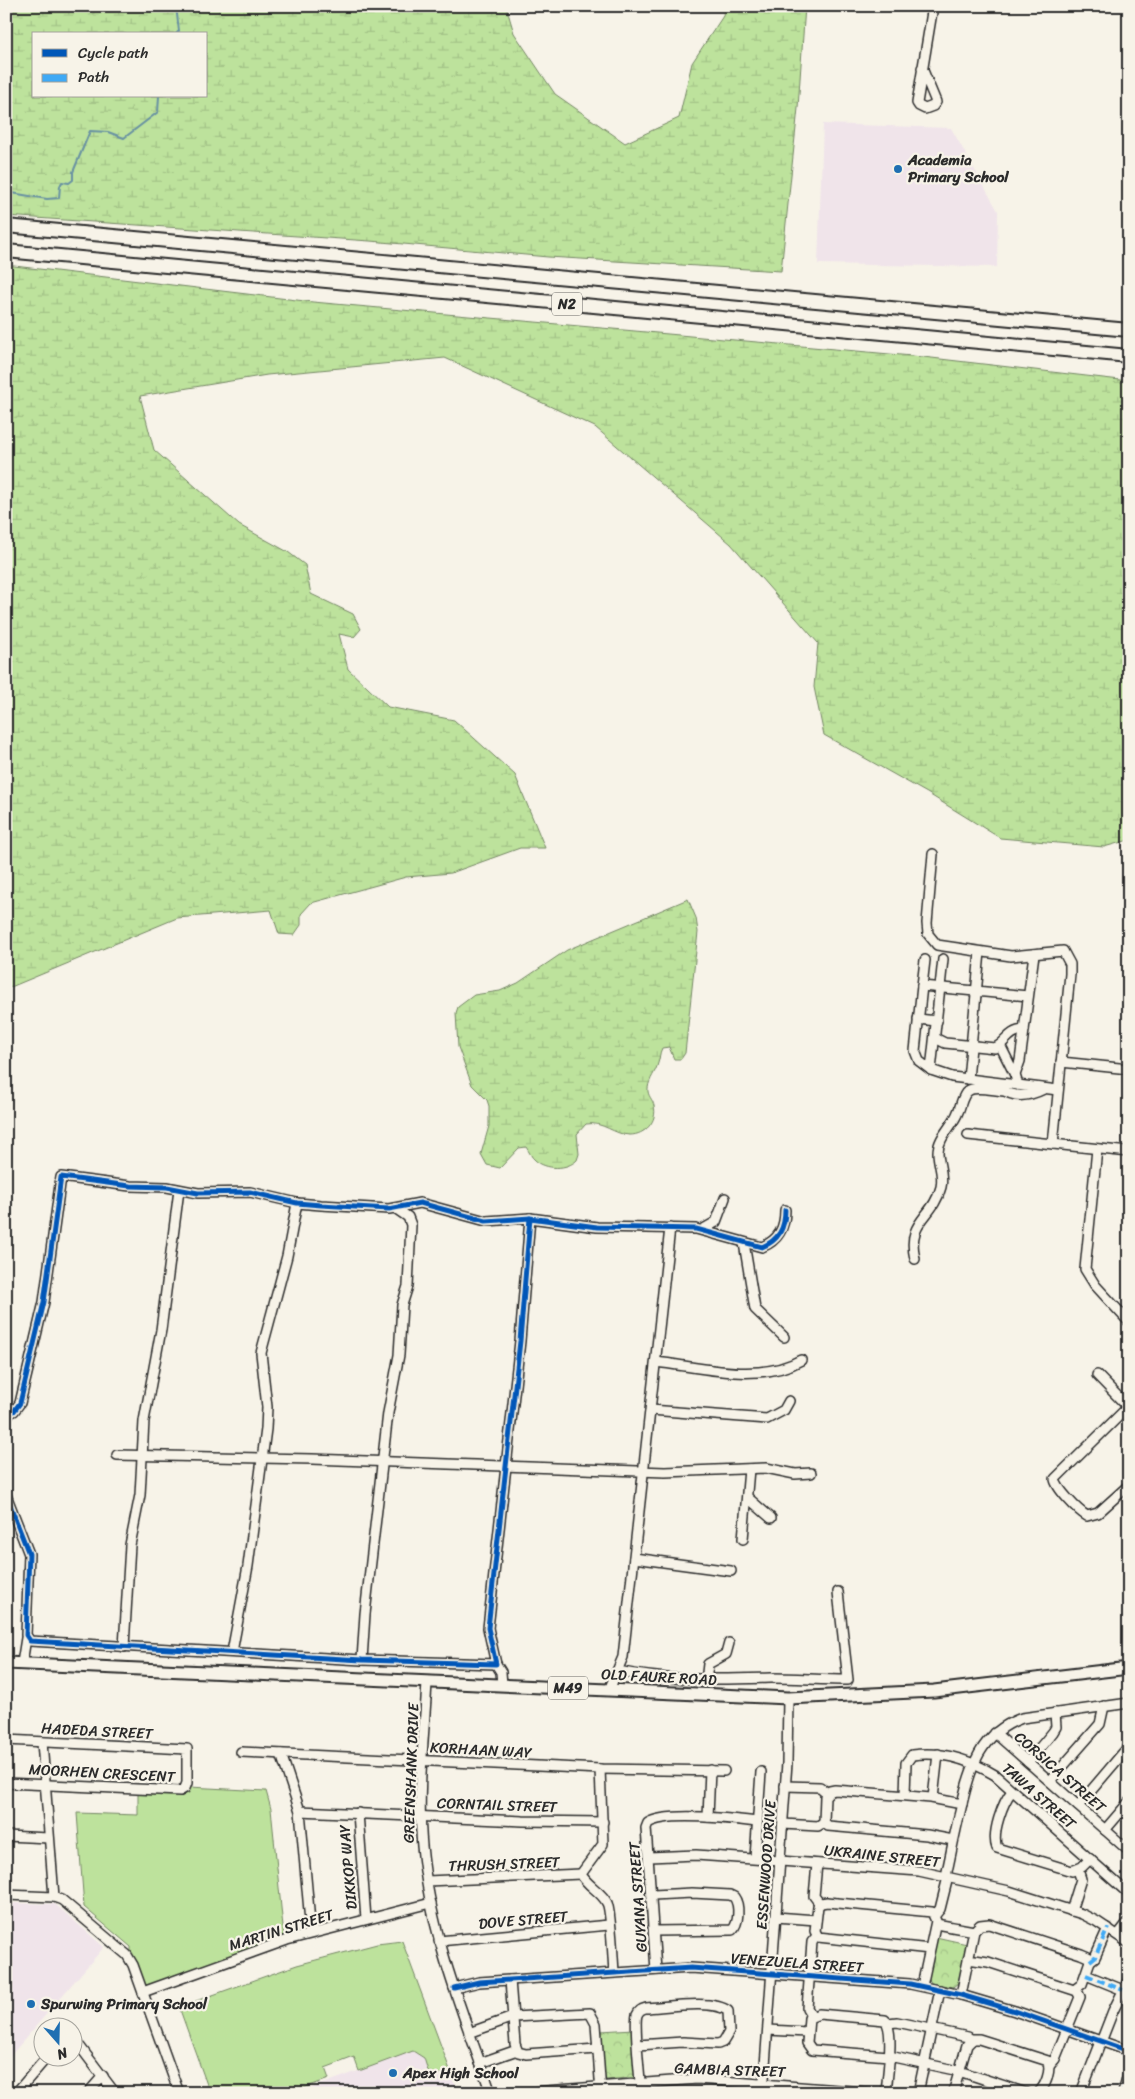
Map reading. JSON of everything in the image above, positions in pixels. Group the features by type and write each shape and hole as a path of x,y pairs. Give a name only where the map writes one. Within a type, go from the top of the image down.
{"highway":[{"name":"N2","path":"6,226 1129,330"},
{"name":"N2","path":"6,251 1129,356"}],"main road":[{"name":"OLD FAURE ROAD","path":"6,1663 788,1698 934,1691 1129,1668"}],"street":[{"path":"922,68 933,6"},
{"path":"933,854 927,923 928,934 937,945 1011,956 1063,951 1070,964 1053,1144"},
{"path":"968,1079 980,952"},
{"path":"1015,1076 1020,1061 1034,954"},
{"path":"931,1070 943,959"},
{"path":"925,960 915,1051 919,1061 931,1070 944,1076 1058,1090"},
{"path":"922,986 1028,996"},
{"path":"918,1019 937,1021"},
{"path":"935,1038 945,1043 995,1048 1000,1045 1008,1034 1017,1030 1024,1030"},
{"path":"1000,1045 1018,1085"},
{"path":"1061,1062 1129,1069"},
{"path":"991,1082 1018,1096 1036,1093 1044,1088"},
{"path":"915,1259 912,1242 915,1229 933,1206 942,1186 938,1151 940,1141 952,1126 964,1095 974,1089 1006,1091"},
{"path":"968,1135 1129,1152"},
{"path":"1097,1149 1085,1269 1095,1285 1129,1322"},
{"path":"6,1415 20,1403 38,1331 44,1302 61,1177 130,1186 167,1187 212,1194 250,1192 297,1203 395,1208 420,1203 486,1221 530,1218 597,1227 701,1230 762,1248 770,1244 782,1230 785,1222 785,1210"},
{"path":"124,1647 126,1583 133,1521 140,1495 141,1455 165,1304 179,1190"},
{"path":"701,1230 716,1222 725,1198"},
{"path":"232,1652 248,1566 267,1415 261,1353 288,1256 297,1203"},
{"path":"362,1660 365,1614 388,1413 399,1355 402,1305 408,1286 411,1225 408,1217 395,1208"},
{"path":"502,1685 501,1672 496,1664 488,1628 520,1341 530,1218"},
{"path":"609,1690 623,1657 670,1228"},
{"path":"744,1243 755,1309 784,1337"},
{"path":"656,1362 736,1372 778,1370 801,1360"},
{"path":"1097,1375 1128,1408 1055,1479 1057,1486 1081,1513 1087,1516 1098,1513 1129,1485"},
{"path":"651,1410 767,1419 784,1410 789,1402"},
{"path":"117,1455 383,1462 644,1472 766,1468 795,1474 811,1473"},
{"path":"743,1539 749,1470"},
{"path":"6,1495 29,1554 26,1638 22,1663"},
{"path":"747,1498 771,1518"},
{"path":"634,1558 730,1571"},
{"path":"618,1671 650,1678 706,1681 773,1678 848,1680 838,1592"},
{"path":"26,1638 35,1642 124,1647 362,1660 496,1664"},
{"path":"706,1681 708,1664 726,1654 729,1643"},
{"name":"GREENSHANK DRIVE","path":"427,1683 421,1816 422,1848 439,1942 491,2093"},
{"name":"ESSENWOOD DRIVE","path":"763,2089 786,1786 788,1698"},
{"path":"922,1986 935,1919 940,1909 947,1877 953,1840 972,1765 981,1748 995,1733 1022,1718 1129,1703"},
{"path":"1050,1781 1100,1724 1104,1706"},
{"path":"1028,1762 1056,1727 1055,1712"},
{"name":"CORSICA STREET","path":"995,1733 1129,1851"},
{"name":"HADEDA STREET","path":"6,1740 187,1749"},
{"path":"42,1742 54,1897"},
{"path":"1078,1806 1129,1746"},
{"name":"MOORHEN CRESCENT","path":"6,1783 180,1791 185,1788 187,1783 187,1749"},
{"name":"KORHAAN WAY","path":"241,1752 600,1769 724,1771"},
{"path":"281,1754 300,1811 311,1933"},
{"path":"933,1798 938,1754"},
{"name":"TAWA STREET","path":"905,1795 907,1760 914,1755 938,1754 996,1775 1129,1894"},
{"path":"600,1769 604,1844 581,1874 607,1902 614,1972"},
{"path":"710,1770 708,1817 757,1822"},
{"path":"755,1858 761,1772"},
{"path":"786,1786 820,1788 827,1792 835,1790 905,1795 962,1804"},
{"path":"1012,1791 1002,1804 996,1835 997,1848 1067,1870 1078,1870 1090,1859"},
{"path":"827,1792 824,1799 824,1822 828,1826 927,1835 953,1840"},
{"path":"1105,1830 1129,1802"},
{"name":"CORNTAIL STREET","path":"300,1811 603,1822"},
{"name":"DIKKOP WAY","path":"358,1813 366,1919"},
{"name":"GUYANA STREET","path":"656,1970 655,1931 646,1828 648,1824 660,1819 708,1817"},
{"path":"783,1824 818,1826 824,1822"},
{"path":"6,1836 49,1838"},
{"name":"UKRAINE STREET","path":"649,1858 696,1855 919,1871 1009,1891 1072,1911 1089,1917 1129,1943"},
{"path":"818,1864 814,1896 820,1904"},
{"path":"1072,1911 1081,1879 1078,1870"},
{"name":"THRUSH STREET","path":"428,1881 581,1874"},
{"path":"652,1895 692,1893 730,1895 734,1897 738,1904 736,1924 732,1930 655,1931"},
{"path":"6,1895 54,1897 68,1904 126,1955 133,1965 180,2093"},
{"path":"812,2016 807,2008 809,1976 812,1942 817,1936 816,1911 820,1904 828,1902 927,1911 935,1919 974,1931"},
{"name":"MARTIN STREET","path":"143,1992 311,1933 431,1903"},
{"path":"776,1917 816,1920"},
{"path":"1118,1935 1129,1921"},
{"path":"960,1995 974,1931 980,1925 989,1924 1081,1954 1088,1957 1090,1962"},
{"name":"DOVE STREET","path":"439,1942 609,1925"},
{"path":"968,1960 988,1962 1076,1989 1082,1984 1090,1962 1095,1957 1108,1928"},
{"path":"817,1936 823,1939 930,1949"},
{"name":"VENEZUELA STREET","path":"454,1988 470,1983 691,1968 922,1986 960,1995 1068,2028 1129,2051"},
{"path":"1086,1975 1123,1990"},
{"path":"1081,2093 1101,2041 1129,1979"},
{"path":"510,1980 517,2050"},
{"path":"1038,2093 1044,2087 1049,2066 1055,2059 1080,1997 1076,1989"},
{"path":"918,2093 940,1990"},
{"path":"638,2045 695,2041 718,2044 727,2038 728,2011 723,2007 693,2005 646,2008 639,2011 637,2017 638,2045 642,2093"},
{"path":"469,2033 513,2017 590,2013 596,2024 601,2089"},
{"path":"972,2040 968,2037 897,2022 888,2023 881,2018 819,2014 812,2016 808,2022 807,2032 807,2043 812,2050 889,2056 959,2071 1026,2093"},
{"path":"886,2093 889,2056 888,2023"},
{"path":"768,2030 807,2032"},
{"path":"954,2093 967,2045 972,2040 979,2039 1048,2061 1049,2066"},
{"path":"82,2047 115,2093"},
{"path":"480,2063 517,2050 526,2054 597,2049"},
{"path":"16,2093 39,2066"},
{"path":"1123,2093 1129,2072"},
{"path":"88,2093 103,2076"},
{"name":"GAMBIA STREET","path":"521,2093 601,2089 641,2083 697,2080 740,2083 763,2089 877,2093"},
{"path":"739,2093 740,2083"}],"shaded area":[{"name":"Academia Primary School","path":"823,124 951,128 998,211 997,267 818,264"},
{"name":"Spurwing Primary School","path":"6,1903 55,1904 104,1947 45,2016 32,2016 32,2031 6,2061"},
{"name":"Apex High School","path":"413,2051 424,2058 428,2071 437,2075 450,2070 458,2093 298,2093"}],"green space":[{"path":"6,6 506,6 514,33 555,94 625,143 679,118 692,63 723,16 724,6 805,6 798,108 781,271 548,257 370,241 6,216"},
{"path":"6,265 313,302 923,357 1129,381 1129,840 1104,847 1000,838 927,793 824,735 814,687 818,643 731,544 595,427 445,358 267,375 140,396 154,450 239,525 288,552 305,565 311,594 353,614 361,629 354,637 339,634 348,669 388,707 454,720 515,775 545,848 520,848 451,873 406,877 311,903 301,914 301,925 294,935 279,934 271,910 177,918 6,989"},
{"path":"688,899 696,918 698,932 685,1053 681,1059 674,1059 669,1047 662,1048 660,1052 657,1066 648,1088 655,1112 649,1126 641,1133 630,1135 619,1133 598,1124 586,1124 577,1134 579,1154 577,1160 568,1166 556,1168 545,1166 532,1157 526,1147 519,1148 500,1168 487,1165 481,1154 489,1126 489,1106 487,1100 472,1085 458,1047 456,1013 458,1007 474,995 500,991 518,983 567,950"},
{"path":"189,1787 266,1791 271,1809 284,1937 148,1986 144,1984 131,1955 131,1947 84,1907 77,1813 138,1815 138,1791 189,1793"},
{"path":"936,1937 967,1944 958,1983 953,1987 931,1983 928,1977"},
{"path":"402,1941 450,2070 437,2075 428,2071 424,2058 413,2051 359,2071 354,2057 325,2068 329,2079 290,2093 210,2093 179,2007 297,1965 377,1944"},
{"path":"634,2029 636,2077 606,2080 604,2076 601,2031"}],"waterway":[{"path":"176,6 178,32"},
{"path":"6,192 47,199 59,198 62,182 69,183 73,180 73,172 90,131 108,132 124,138 158,112 159,98"}],"marked path":[{"path":"1090,1961 1095,1957 1108,1928"},
{"path":"1086,1975 1123,1990"},
{"path":"1123,2093 1129,2072"}],"cycle path":[{"path":"6,1415 14,1411 20,1403 44,1302 61,1177 130,1186 167,1187 198,1193 250,1192 297,1203 321,1205 389,1209 420,1203 486,1221 530,1218 597,1227 696,1229 762,1247 773,1241 780,1233 784,1222 785,1210"},
{"path":"6,1495 29,1554 26,1635 30,1641 362,1660 496,1664 488,1628 520,1341 530,1218"},
{"path":"454,1988 479,1982 691,1968 910,1984 961,1995 1015,2011 1129,2051"}],"place":[{"name":"Academia Primary School","path":"898,169"},
{"name":"Spurwing Primary School","path":"31,2004"},
{"name":"Apex High School","path":"393,2073"}]}
